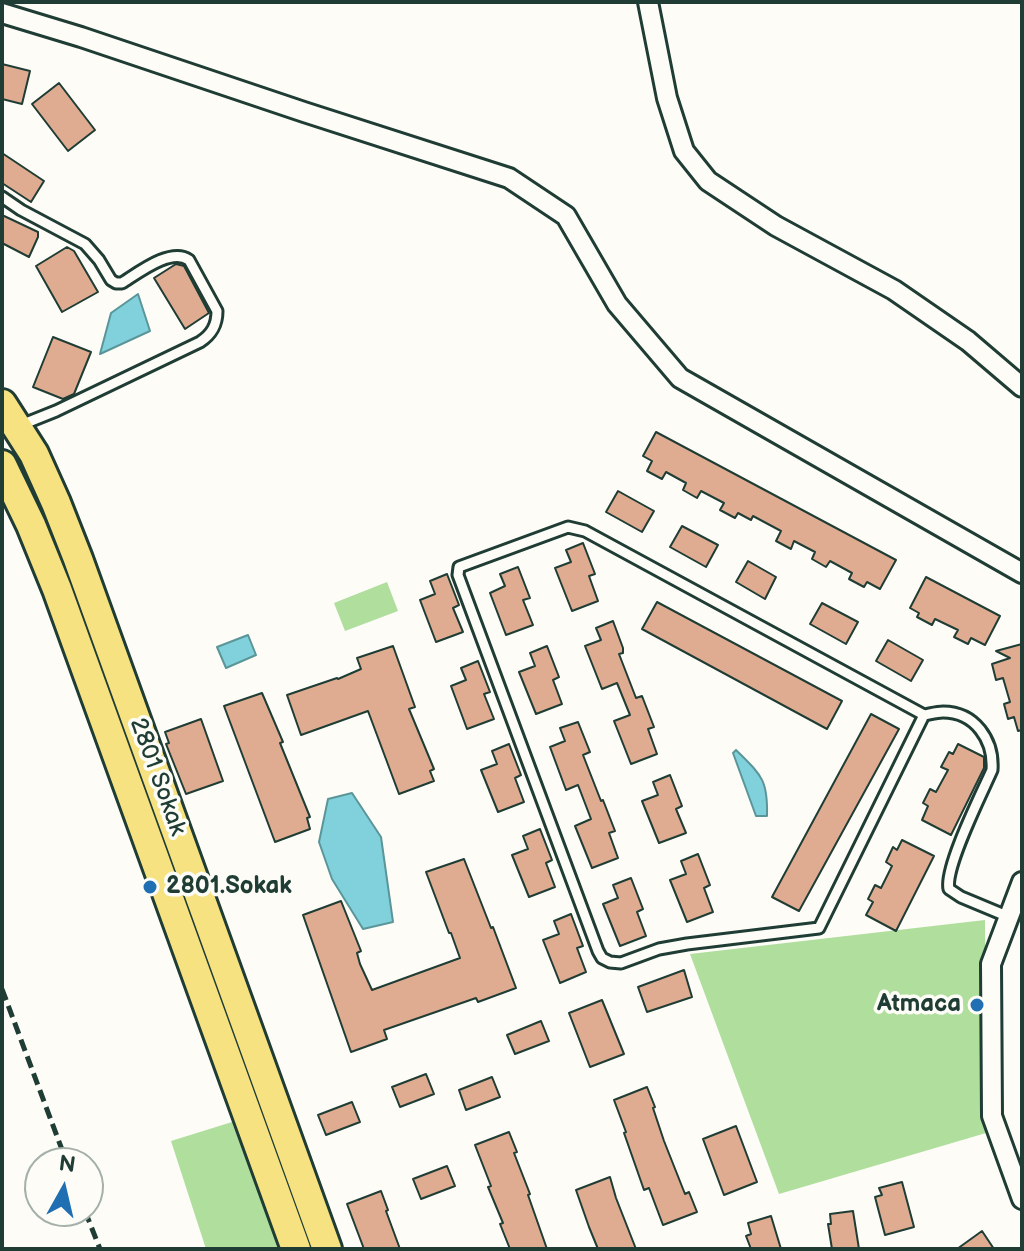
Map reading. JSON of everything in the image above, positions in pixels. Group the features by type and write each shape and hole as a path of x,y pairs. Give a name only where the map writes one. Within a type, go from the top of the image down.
{"main road":[{"name":"2801 Sokak","path":"10,415 34,454 78,559 327,1249"},
{"name":"2801 Sokak","path":"2,465 57,589 296,1249"}],"street":[{"path":"648,2 667,98 684,151 708,181 776,226 894,290 968,341 1022,387"},
{"path":"2,13 509,178 566,216 617,304 680,378 1022,573"},
{"path":"1022,882 991,964 992,1116 1022,1199"}],"lane":[{"path":"2,197 85,244 116,283 122,283 170,256 183,256 189,260 217,311 211,335 200,342 56,411 10,415"},
{"path":"924,715 819,928 687,944 659,949 621,963 610,962 602,958 598,951 458,575 459,567 568,527 585,531 924,715 946,712 972,721 982,731 993,757 992,770 953,864 949,889 1009,917"}],"green space":[{"path":"387,582 398,611 345,631 334,603"},
{"path":"985,920 986,1133 779,1194 690,954"},
{"path":"232,1122 279,1249 206,1249 171,1141"}],"water":[{"path":"138,294 150,331 100,354 111,313"},
{"path":"248,635 256,655 226,668 217,647"},
{"path":"736,750 761,778 766,794 767,816 756,816 733,753"},
{"path":"352,793 381,837 393,922 363,929 332,879 319,842 328,799"}],"building":[{"path":"2,64 30,71 22,104 2,99"},
{"path":"59,83 95,130 68,151 32,104"},
{"path":"2,153 44,181 31,202 2,183"},
{"path":"2,215 38,232 29,257 2,243"},
{"path":"67,247 74,251 98,292 62,312 36,266"},
{"path":"176,264 184,266 209,313 185,329 154,278"},
{"path":"53,337 91,352 74,394 63,399 33,387"},
{"path":"656,432 896,560 880,589 867,582 864,587 849,579 852,573 830,561 826,567 812,559 815,552 794,541 791,549 776,541 781,531 753,516 751,520 738,513 735,518 720,510 724,503 701,491 697,498 683,490 686,483 666,472 662,479 647,471 652,461 643,456"},
{"path":"618,491 654,511 642,532 606,512"},
{"path":"682,526 718,545 706,567 670,547"},
{"path":"583,543 595,574 589,576 598,601 572,611 555,568 571,562 566,550"},
{"path":"748,561 776,577 765,599 736,582"},
{"path":"518,567 530,598 523,600 533,625 506,635 490,593 505,586 500,574"},
{"path":"447,574 459,605 453,608 463,632 436,642 420,600 435,594 430,581"},
{"path":"926,577 1000,616 985,645 971,638 968,644 954,637 958,630 935,619 932,625 917,617 919,613 910,608"},
{"path":"657,602 842,701 827,729 642,629"},
{"path":"822,603 858,622 846,644 810,624"},
{"path":"613,621 623,648 623,653 619,654 636,698 642,696 654,727 648,729 657,754 631,764 614,721 630,715 617,683 602,689 585,646 601,640 596,628"},
{"path":"888,640 923,660 911,681 876,661"},
{"path":"1022,644 1022,730 1018,731 1014,717 1008,719 1004,704 1010,702 1003,678 996,680 992,664 1010,658 996,651"},
{"path":"393,646 415,707 409,709 434,769 430,771 434,781 399,794 368,711 301,735 287,695 361,669 357,658"},
{"path":"547,646 559,677 553,680 562,704 536,714 519,672 535,666 530,653"},
{"path":"478,661 490,692 484,694 494,719 467,729 451,686 466,680 461,668"},
{"path":"262,693 310,817 307,818 310,829 275,842 224,706"},
{"path":"871,714 899,729 799,911 772,897"},
{"path":"201,719 223,781 186,794 166,744 169,743 165,732"},
{"path":"578,722 590,752 583,755 615,831 609,833 618,858 592,868 575,826 591,819 578,785 566,790 550,747 565,741 560,728"},
{"path":"509,744 521,775 515,778 524,802 498,812 481,770 497,764 492,751"},
{"path":"958,744 984,757 984,768 951,835 922,820 928,806 923,803 930,789 936,792 948,770 941,767 949,752 953,754"},
{"path":"670,775 682,806 676,809 686,833 659,843 642,801 658,795 653,782"},
{"path":"540,829 552,860 546,863 555,887 529,897 512,855 528,849 523,836"},
{"path":"902,840 934,856 896,931 866,915 873,902 868,899 875,885 881,888 892,866 886,862 893,847 897,850"},
{"path":"698,854 710,885 704,888 713,912 687,922 670,880 686,874 681,861"},
{"path":"464,859 516,988 478,1002 476,998 384,1030 387,1039 351,1052 303,915 341,901 361,951 357,953 360,964 372,990 460,958 426,872"},
{"path":"631,878 643,909 637,912 646,936 620,946 603,904 618,898 613,885"},
{"path":"571,914 583,946 577,948 586,972 560,983 543,940 559,934 554,921"},
{"path":"684,970 692,997 647,1012 638,987"},
{"path":"602,1000 624,1054 590,1067 569,1013"},
{"path":"541,1021 549,1041 515,1054 507,1035"},
{"path":"426,1074 434,1094 400,1107 392,1087"},
{"path":"492,1077 500,1097 466,1110 459,1090"},
{"path":"647,1087 685,1194 689,1192 697,1212 663,1225 649,1188 644,1190 614,1100"},
{"path":"352,1102 360,1122 326,1135 318,1115"},
{"path":"736,1126 757,1182 724,1195 703,1139"},
{"path":"509,1132 547,1249 510,1249 500,1224 503,1223 475,1145"},
{"path":"447,1166 455,1186 421,1199 413,1179"},
{"path":"610,1177 636,1249 598,1249 589,1227 576,1190"},
{"path":"902,1182 914,1227 885,1235 875,1197 882,1195 879,1188"},
{"path":"381,1191 400,1249 364,1249 347,1204"},
{"path":"853,1211 859,1249 832,1249 828,1224 831,1224 830,1214"},
{"path":"771,1216 781,1249 751,1249 746,1236 751,1234 748,1223"},
{"path":"982,1231 994,1249 957,1249"}],"railway":[{"path":"2,989 61,1147"},
{"path":"91,1227 100,1249"}],"place":[{"name":"2801.Sokak","path":"150,887"},
{"name":"Atmaca","path":"977,1005"}]}
